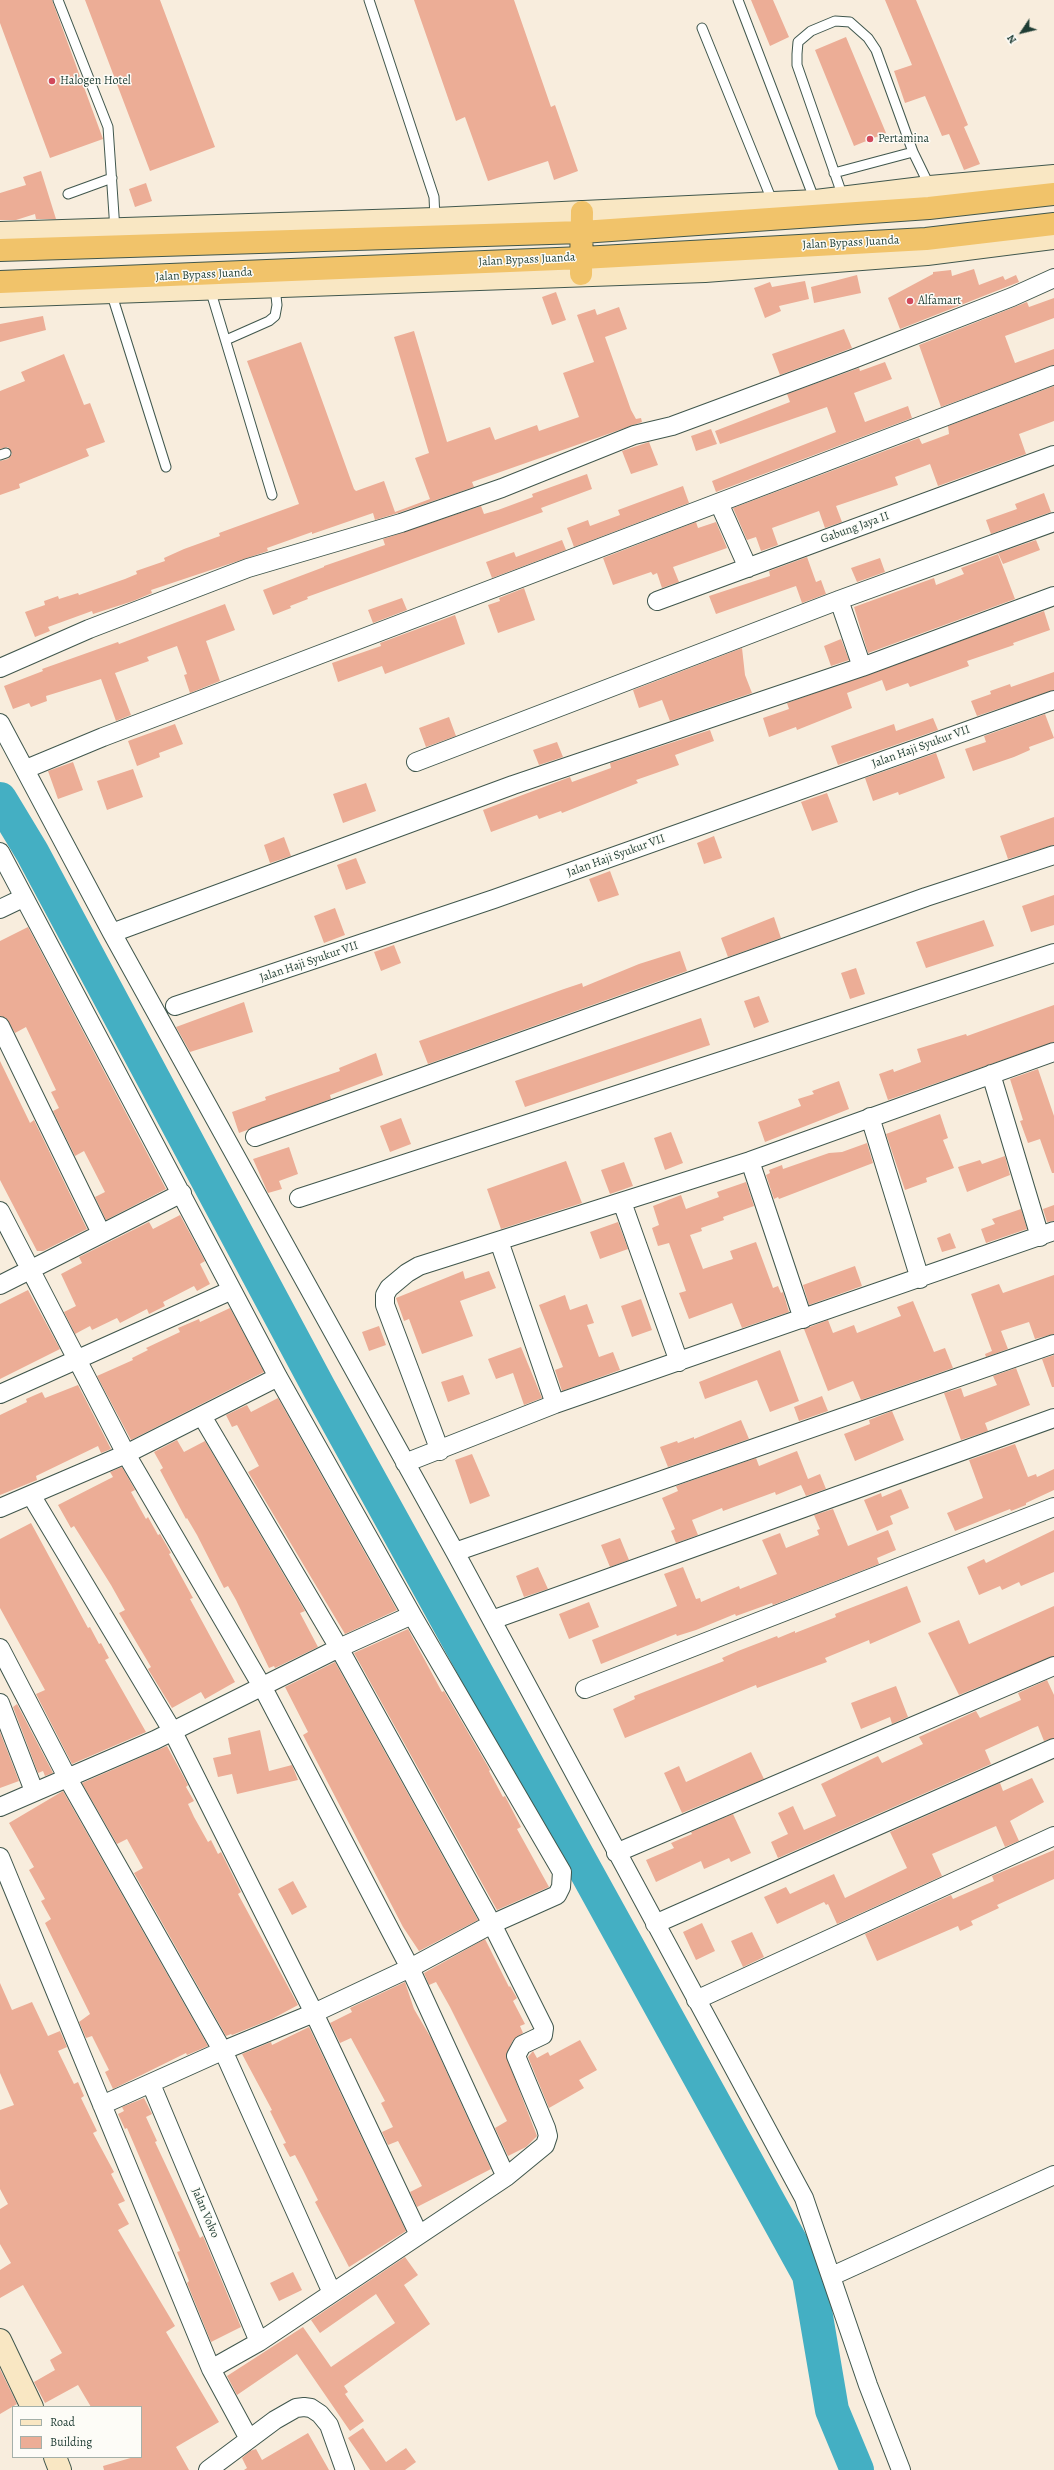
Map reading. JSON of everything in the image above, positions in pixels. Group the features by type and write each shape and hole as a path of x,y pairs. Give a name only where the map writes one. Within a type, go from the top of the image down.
{"highway":[{"name":"Jalan Bypass Juanda","path":"2,241 582,222 817,209 934,197 1054,194"},
{"path":"581,266 582,222"},
{"name":"Jalan Bypass Juanda","path":"0,282 275,279 581,266 926,239 1054,224"}],"street":[{"path":"934,197 1054,176"},
{"path":"2,241 115,230 388,229 435,220 582,222 773,203 817,209"},
{"path":"581,266 705,271 927,254 1054,238"},
{"path":"0,668 90,629 248,568 401,523 502,488 634,436 672,426 853,359 1012,297 1054,278"},
{"path":"0,295 210,288 275,279"},
{"path":"26,770 103,737 1054,376"},
{"name":"Gabung Jaya II","path":"657,602 1054,455"},
{"path":"719,503 748,568"},
{"path":"416,762 839,600 1054,522"},
{"path":"112,933 513,785 862,666 1054,596"},
{"path":"839,600 862,666"},
{"name":"Jalan Haji Syukur VII","path":"175,1006 494,899 1054,700"},
{"path":"0,723 112,933 455,1552 616,1853 804,2198 832,2276 868,2385 901,2470"},
{"path":"0,852 23,898 182,1193 278,1377 412,1615 562,1872 561,1887 557,1894 492,1924 410,1968 314,2013 222,2051 152,2084 102,2105"},
{"path":"255,1137 926,897 1054,854"},
{"path":"0,909 23,898"},
{"path":"299,1198 1054,953"},
{"path":"0,1026 102,1233"},
{"path":"440,1451 385,1305 385,1295 397,1280 419,1266 750,1161 1054,1052"},
{"path":"405,1463 440,1451 555,1404 1047,1234 991,1074"},
{"path":"870,1117 920,1279"},
{"path":"750,1161 803,1319"},
{"path":"0,1285 33,1270 182,1193"},
{"path":"622,1202 679,1362"},
{"path":"0,1211 33,1270 126,1454 263,1688 410,1968 506,2177"},
{"path":"499,1241 555,1404"},
{"path":"0,1394 232,1290"},
{"path":"455,1552 1054,1344"},
{"path":"0,1508 126,1454 278,1377"},
{"path":"202,1416 339,1648 492,1924 544,2028 544,2035 522,2045 516,2056 548,2136 545,2145 506,2177 259,2342 211,2369"},
{"path":"492,1620 1054,1418"},
{"path":"31,1495 173,1732 314,2013 419,2235"},
{"path":"585,1689 1054,1507"},
{"path":"0,1807 173,1732 263,1688 339,1648 412,1615"},
{"path":"0,1648 67,1777 222,2051 332,2293"},
{"path":"616,1853 1054,1666"},
{"path":"0,1703 34,1791"},
{"path":"655,1924 1054,1748"},
{"path":"696,2000 1054,1836"},
{"path":"0,1857 211,2369 249,2439"},
{"name":"Jalan Volvo","path":"152,2084 259,2342"},
{"path":"832,2276 1054,2175"},
{"path":"0,2340 32,2406"},
{"path":"208,2470 249,2439 296,2408 311,2408 320,2414 329,2425 345,2470"},
{"path":"55,2458 60,2470"}],"lane":[{"path":"58,0 108,127 115,230"},
{"path":"369,0 434,197 435,220"},
{"path":"738,0 817,209"},
{"path":"845,206 797,65 798,42 811,31 835,21 850,22 868,38 876,50 913,152 934,197"},
{"path":"702,28 773,203"},
{"path":"834,173 913,152"},
{"path":"68,194 112,178"},
{"path":"226,340 269,322 275,316 277,305 275,279"},
{"path":"210,288 272,495"},
{"path":"111,292 166,467"}],"building":[{"name":"Halogen Hotel","path":"0,0 52,0 103,139 50,158 0,23"},
{"path":"85,0 160,0 215,147 150,171"},
{"path":"414,0 514,0 551,107 555,105 578,171 554,180 548,161 488,181 465,117 456,121"},
{"path":"751,0 773,0 789,37 770,46"},
{"path":"885,0 916,0 968,125 964,127 980,164 964,170 949,134 942,136 925,96 905,103 894,71 912,65"},
{"path":"846,37 886,133 854,146 815,50"},
{"path":"41,171 56,219 36,219 35,214 16,220 0,220 0,193 26,185 23,177"},
{"path":"146,183 152,201 135,207 129,189"},
{"path":"974,269 979,285 1003,276 1005,280 1016,275 1019,282 900,329 888,298 933,274 933,272 951,270 952,276"},
{"path":"857,275 861,293 814,303 811,287"},
{"path":"805,281 809,299 779,306 781,311 765,318 754,288 770,282 772,287"},
{"path":"556,292 566,320 552,325 542,297"},
{"path":"1054,298 1054,318 1005,336 1015,363 1054,349 1054,365 941,407 919,345 1027,302 1029,307"},
{"path":"619,307 627,329 605,337 631,410 636,419 641,418 642,422 472,482 474,487 398,513 375,520 373,513 312,534 312,532 267,548 268,551 151,590 152,593 133,601 93,614 92,611 48,627 50,631 35,637 25,612 45,605 44,601 58,596 59,599 78,593 79,595 125,579 137,574 136,571 165,561 164,558 220,536 219,533 299,504 247,361 301,342 354,489 356,491 384,481 395,512 430,499 415,458 429,453 394,337 414,331 447,442 490,427 495,440 537,425 539,431 579,417 563,373 594,362 577,315 595,309 597,315"},
{"path":"43,316 46,330 0,342 0,324"},
{"path":"844,329 852,348 780,375 772,354"},
{"path":"64,354 84,405 90,403 105,442 86,449 89,456 19,484 20,488 0,495 0,461 8,459 12,454 8,447 0,449 0,391 25,381 21,372"},
{"path":"885,362 892,379 854,393 865,422 908,406 912,418 716,492 712,481 836,432 827,407 720,444 715,431 790,402 787,394 859,368 860,371"},
{"path":"1054,386 1054,421 1019,434 1026,454 938,486 930,464 895,477 898,485 836,506 842,522 825,528 819,511 772,528 778,545 761,551 756,537 747,540 733,508 919,438 922,444 949,434 948,426"},
{"path":"711,429 717,444 696,451 691,436"},
{"path":"649,442 658,465 631,474 622,451"},
{"path":"587,474 592,489 541,508 543,512 307,597 308,599 290,606 291,608 273,615 263,590 324,566 385,545 383,539 481,506 484,514 498,510 533,497 532,494"},
{"path":"683,486 689,503 574,547 567,528 588,520 590,526 620,515 618,510"},
{"path":"1044,493 1051,512 991,534 986,520 1017,509 1015,504"},
{"path":"696,522 698,528 716,522 727,548 673,567 679,582 662,588 657,573 653,575 651,572 613,585 603,558"},
{"path":"562,540 566,550 492,578 486,562 514,552 516,557"},
{"path":"1036,540 1040,550 1003,564 998,553"},
{"path":"998,554 1015,599 868,653 854,607 934,578 936,585 964,574 961,568"},
{"path":"807,557 816,582 821,580 826,594 802,603 796,586 716,614 709,596 770,576 769,571"},
{"path":"880,558 885,572 857,582 851,568"},
{"path":"524,588 535,620 498,633 488,605 500,601 499,598"},
{"path":"402,598 407,610 373,623 368,610"},
{"path":"225,604 235,630 206,641 220,681 190,693 184,675 187,674 177,646 147,657 149,661 115,673 131,715 116,721 101,679 46,696 47,701 31,707 29,703 13,709 4,686 43,671 42,669 118,642 119,644"},
{"path":"1044,611 1050,630 1013,643 1014,645 967,661 969,666 910,687 908,683 886,691 882,680 847,693 852,708 797,730 796,727 769,737 763,718 789,709 787,703"},
{"path":"455,615 465,644 385,674 382,666 338,682 332,663 381,646 380,643"},
{"path":"841,639 849,660 831,666 824,646"},
{"path":"742,648 745,675 752,693 670,721 662,700 639,708 633,690"},
{"path":"1054,672 1054,690 977,716 971,701 991,694 990,691 1010,684 1011,687"},
{"path":"1045,714 1054,738 1029,747 1030,750 1014,757 973,771 965,749 986,742 984,736"},
{"path":"449,717 456,736 426,747 419,728"},
{"path":"933,718 938,730 838,765 831,746 894,724 896,731"},
{"path":"175,724 183,744 159,753 160,757 137,766 128,741"},
{"path":"710,730 714,741 675,755 679,765 636,780 638,783 562,813 561,811 539,819 537,815 491,832 483,810 570,777 572,782 611,768 610,763"},
{"path":"557,742 563,757 539,765 533,750"},
{"path":"936,753 945,778 899,795 898,792 873,801 865,778"},
{"path":"73,762 83,790 58,799 48,771"},
{"path":"133,769 143,797 107,810 97,781"},
{"path":"366,783 376,811 343,823 333,794"},
{"path":"827,793 838,822 812,831 801,802"},
{"path":"1054,817 1054,845 1008,859 1000,836"},
{"path":"714,836 722,858 704,864 697,843"},
{"path":"284,837 291,856 270,863 264,845"},
{"path":"356,858 366,883 346,890 337,865"},
{"path":"610,871 619,895 598,902 589,879"},
{"path":"1054,895 1054,925 1031,932 1022,906"},
{"path":"335,908 345,935 324,943 314,916"},
{"path":"774,917 781,938 728,957 721,938"},
{"path":"984,920 994,946 926,968 916,942"},
{"path":"28,927 166,1189 106,1220 95,1197 105,1192 84,1151 75,1156 53,1111 59,1108 51,1092 56,1090 26,1027 15,1033 6,1018 0,1016 0,941"},
{"path":"394,945 401,963 381,971 374,952"},
{"path":"680,951 687,971 428,1064 419,1041 582,983 583,987 639,964"},
{"path":"856,968 865,994 850,999 841,973"},
{"path":"759,996 769,1022 754,1028 744,1001"},
{"path":"244,1002 253,1032 190,1052 176,1027"},
{"path":"1054,1005 1054,1042 888,1100 879,1074 893,1069 894,1072 921,1062 917,1049 966,1034 967,1036"},
{"path":"701,1018 710,1045 525,1107 515,1081"},
{"path":"376,1053 383,1075 330,1095 331,1099 239,1133 232,1112 266,1100 265,1097 340,1071 339,1068"},
{"path":"0,1061 30,1123 34,1120 87,1229 43,1251 37,1251 0,1180"},
{"path":"1038,1069 1054,1116 1054,1173 1052,1173 1040,1139 1028,1143 1020,1121 1023,1120 1010,1079"},
{"path":"839,1081 849,1109 765,1142 758,1122 801,1106 798,1099 814,1094 812,1091"},
{"path":"940,1114 948,1138 943,1140 954,1168 926,1178 927,1182 905,1190 886,1134"},
{"path":"401,1118 411,1144 390,1152 380,1126"},
{"path":"671,1132 683,1163 665,1170 654,1138"},
{"path":"867,1143 873,1163 779,1199 778,1197 774,1199 766,1175 770,1173 769,1170 782,1165 783,1169 829,1153 842,1152"},
{"path":"289,1147 298,1174 279,1181 282,1189 268,1193 253,1159"},
{"path":"1005,1156 1010,1175 967,1192 958,1167 980,1160 982,1164"},
{"path":"566,1161 582,1203 501,1229 487,1189"},
{"path":"624,1162 633,1186 610,1194 601,1170"},
{"path":"746,1182 754,1206 723,1217 724,1220 701,1228 702,1231 690,1235 703,1269 733,1259 730,1251 756,1242 773,1288 778,1286 781,1293 783,1292 789,1312 742,1328 732,1303 689,1319 679,1293 686,1291 669,1243 658,1246 652,1228 659,1225 653,1206 681,1195 686,1209 719,1197 717,1192"},
{"path":"1054,1205 1054,1221 1047,1222 1043,1209"},
{"path":"1021,1209 1027,1229 986,1243 981,1229 995,1224 992,1219"},
{"path":"180,1215 205,1261 200,1264 210,1284 197,1291 194,1286 163,1302 165,1306 149,1314 147,1309 120,1323 117,1318 92,1330 90,1326 75,1334 64,1312 76,1306 61,1274 82,1263 79,1257 149,1222 153,1229"},
{"path":"618,1222 628,1249 600,1259 590,1232"},
{"path":"950,1233 956,1248 942,1252 937,1238"},
{"path":"855,1266 862,1286 809,1305 803,1285"},
{"path":"463,1271 465,1279 489,1271 496,1288 460,1301 473,1336 422,1354 409,1319 404,1321 396,1298"},
{"path":"1054,1275 1054,1334 1035,1339 1029,1322 1001,1331 1008,1349 986,1357 985,1354 992,1351 971,1294 999,1284 1003,1293"},
{"path":"28,1290 60,1349 0,1379 0,1304"},
{"path":"565,1295 570,1310 587,1304 594,1323 587,1325 599,1357 613,1352 620,1370 562,1391 555,1370 563,1367 539,1305"},
{"path":"641,1299 652,1330 632,1337 621,1306"},
{"path":"913,1301 934,1352 945,1348 953,1368 861,1400 853,1381 828,1391 804,1329 828,1320 833,1333 854,1325 857,1333 901,1316 897,1307"},
{"path":"230,1308 264,1372 131,1440 97,1376 133,1360 132,1358 148,1350 146,1348 180,1332 178,1328 199,1319 200,1322"},
{"path":"379,1326 386,1345 369,1351 362,1332"},
{"path":"521,1347 542,1398 524,1405 513,1373 496,1379 488,1359"},
{"path":"780,1350 799,1401 770,1412 757,1380 705,1399 699,1382"},
{"path":"1054,1355 1054,1387 1052,1387 1042,1359"},
{"path":"1016,1368 1030,1405 985,1423 988,1431 961,1440 944,1393 961,1388 964,1397 997,1385 993,1376"},
{"path":"463,1375 470,1394 448,1402 441,1382"},
{"path":"78,1385 111,1449 101,1453 98,1446 36,1476 37,1480 0,1495 0,1415 27,1402 26,1399 42,1392 45,1398"},
{"path":"822,1396 828,1411 799,1421 794,1407"},
{"path":"278,1398 397,1610 345,1634 248,1472 259,1466 237,1425 232,1427 226,1415 247,1405 251,1412"},
{"path":"892,1411 904,1440 855,1461 844,1434 870,1424 869,1420"},
{"path":"741,1420 749,1439 668,1467 660,1447 677,1441 678,1443 694,1437 694,1439"},
{"path":"177,1440 184,1452 205,1441 305,1611 300,1613 318,1647 275,1668 274,1666 269,1668 236,1600 228,1586 224,1588 197,1535 187,1518 186,1519 160,1470 163,1468 154,1452"},
{"path":"1015,1444 1028,1477 1036,1474 1037,1477 1054,1469 1054,1490 1026,1503 1026,1505 1011,1511 1010,1509 955,1531 947,1513 983,1498 969,1460"},
{"path":"797,1451 808,1479 820,1474 826,1489 806,1496 801,1485 776,1495 775,1492 723,1511 722,1508 692,1520 698,1535 676,1543 671,1531 675,1529 662,1498 678,1491 676,1486 756,1458 759,1466"},
{"path":"472,1454 490,1496 470,1504 455,1460"},
{"path":"122,1467 135,1490 131,1492 146,1519 148,1517 158,1535 160,1534 171,1553 169,1554 193,1598 190,1599 235,1682 205,1699 201,1692 172,1708 148,1669 151,1667 119,1613 125,1610 111,1585 74,1526 71,1528 58,1505 113,1477 110,1472"},
{"path":"901,1489 909,1508 890,1516 893,1524 877,1531 864,1500 881,1493 882,1497"},
{"path":"833,1509 848,1546 888,1530 896,1550 877,1558 879,1564 773,1605 772,1603 736,1616 735,1614 696,1630 677,1636 676,1634 601,1664 592,1640 677,1606 664,1574 683,1567 696,1599 700,1598 701,1602 739,1586 740,1589 777,1574 762,1540 780,1533 786,1548 819,1535 817,1530 820,1529 814,1515"},
{"path":"31,1523 88,1628 90,1627 99,1644 101,1643 109,1658 105,1660 146,1732 72,1764 36,1694 45,1690 0,1608 0,1539"},
{"path":"1054,1530 1054,1572 1021,1586 1019,1582 1002,1590 1000,1586 979,1595 967,1567 984,1559 986,1563"},
{"path":"620,1538 629,1560 610,1567 601,1545"},
{"path":"538,1567 548,1589 524,1597 516,1576"},
{"path":"907,1586 921,1622 870,1644 869,1640 825,1658 827,1662 757,1688 756,1685 625,1738 613,1709 635,1699 634,1696 724,1661 722,1658 738,1651 777,1636 778,1638 795,1631 795,1633 836,1617 835,1614"},
{"path":"589,1602 599,1627 569,1639 559,1614"},
{"path":"1054,1606 1054,1656 959,1695 928,1633 959,1620 969,1644"},
{"path":"408,1629 442,1692 444,1691 490,1770 489,1771 503,1797 505,1796 521,1827 517,1829 549,1887 497,1910 354,1653"},
{"path":"335,1662 478,1920 419,1951 403,1927 303,1735 308,1732 285,1687"},
{"path":"1047,1680 1054,1695 1054,1738 1044,1741 1038,1726 1033,1728 985,1750 991,1764 778,1858 771,1842 788,1834 778,1813 793,1806 804,1830 836,1816 821,1784 878,1756 882,1763 923,1744 919,1737 976,1711 980,1718 1021,1700 1018,1693"},
{"path":"896,1686 908,1717 892,1724 890,1717 861,1729 851,1703"},
{"path":"17,1704 53,1773 45,1776 43,1771 38,1773 13,1707"},
{"path":"260,1730 269,1771 292,1765 298,1780 237,1794 232,1774 218,1777 213,1758 231,1754 228,1738"},
{"path":"0,1732 19,1781 0,1788"},
{"path":"167,1746 188,1785 186,1787 194,1801 188,1804 194,1817 208,1842 211,1840 218,1854 221,1852 241,1892 238,1894 298,2005 272,2019 232,2035 226,2036 134,1873 143,1868 127,1839 117,1844 82,1783"},
{"path":"751,1752 764,1779 682,1813 664,1773 679,1766 686,1782"},
{"path":"1032,1778 1044,1802 1010,1821 1019,1841 1005,1847 996,1826 932,1854 942,1876 837,1924 828,1904 826,1905 824,1902 777,1924 764,1897 786,1887 790,1894 834,1874 845,1898 907,1868 890,1832 1000,1783 1003,1791"},
{"path":"63,1791 208,2046 187,2055 186,2053 113,2089 105,2072 109,2070 92,2036 86,2038 79,2022 90,2014 45,1923 51,1919 41,1901 45,1899 29,1870 34,1867 9,1823"},
{"path":"733,1814 751,1853 731,1862 729,1858 704,1869 701,1861 656,1882 646,1860 674,1848 671,1843 692,1834 691,1832"},
{"path":"1054,1850 1054,1879 997,1905 999,1908 971,1921 973,1925 960,1931 958,1926 877,1961 865,1934 951,1895 953,1899 994,1881 992,1876"},
{"path":"293,1881 307,1907 292,1915 278,1889"},
{"path":"702,1923 715,1951 696,1960 683,1932"},
{"path":"752,1932 764,1957 743,1967 731,1941"},
{"path":"485,1939 509,1987 510,1986 517,1998 513,2001 525,2024 520,2026 523,2033 513,2040 506,2056 537,2136 526,2147 508,2156 495,2128 507,2121 436,1982 429,1985 424,1973"},
{"path":"405,1982 414,2009 431,2038 491,2169 417,2207 410,2192 422,2186 398,2141 388,2145 382,2132 393,2127 381,2103 385,2101 351,2038 340,2043 330,2023 352,2012 350,2008"},
{"path":"0,1983 12,2010 32,2002 48,2036 60,2031 67,2047 58,2051 74,2084 78,2082 84,2096 81,2098 97,2131 93,2133 114,2172 111,2174 125,2201 118,2204 129,2224 118,2230 175,2326 166,2332 219,2422 176,2447 189,2470 104,2470 103,2466 131,2458 142,2458 142,2406 90,2406 78,2385 45,2403 34,2382 55,2370 50,2360 62,2353 23,2285 0,2298 0,2270 11,2263 0,2244 0,2209 8,2204 0,2189 0,2110 14,2105 0,2073"},
{"path":"309,2027 406,2231 349,2267 315,2202 318,2200 295,2155 290,2157 283,2144 286,2143 270,2111 272,2110 242,2054 271,2042 272,2045"},
{"path":"580,2040 597,2070 579,2080 584,2088 549,2108 528,2057 533,2051 537,2058 548,2052 550,2056"},
{"path":"144,2098 152,2114 146,2117 157,2141 155,2142 200,2238 203,2236 241,2327 211,2342 187,2283 189,2281 177,2252 180,2251 127,2128 125,2129 118,2114 124,2111 122,2107"},
{"path":"405,2257 418,2275 404,2285 430,2324 344,2386 348,2392 345,2394 364,2421 350,2431 297,2354 237,2395 227,2376 303,2327 331,2367 395,2323 376,2294 320,2333 311,2320"},
{"path":"293,2272 302,2290 279,2301 270,2283"},
{"path":"0,2369 17,2404 0,2414"},
{"path":"363,2428 386,2462 406,2448 416,2462 405,2470 370,2470 348,2438"},
{"path":"308,2433 329,2470 244,2470 247,2468 242,2458 250,2451 256,2449 262,2460"}],"waterway":[{"path":"0,799 32,852 319,1388 809,2275 832,2410 857,2470"}],"place":[{"name":"Halogen Hotel","path":"52,81"},
{"name":"Pertamina","path":"870,139"},
{"name":"Alfamart","path":"910,301"}]}
